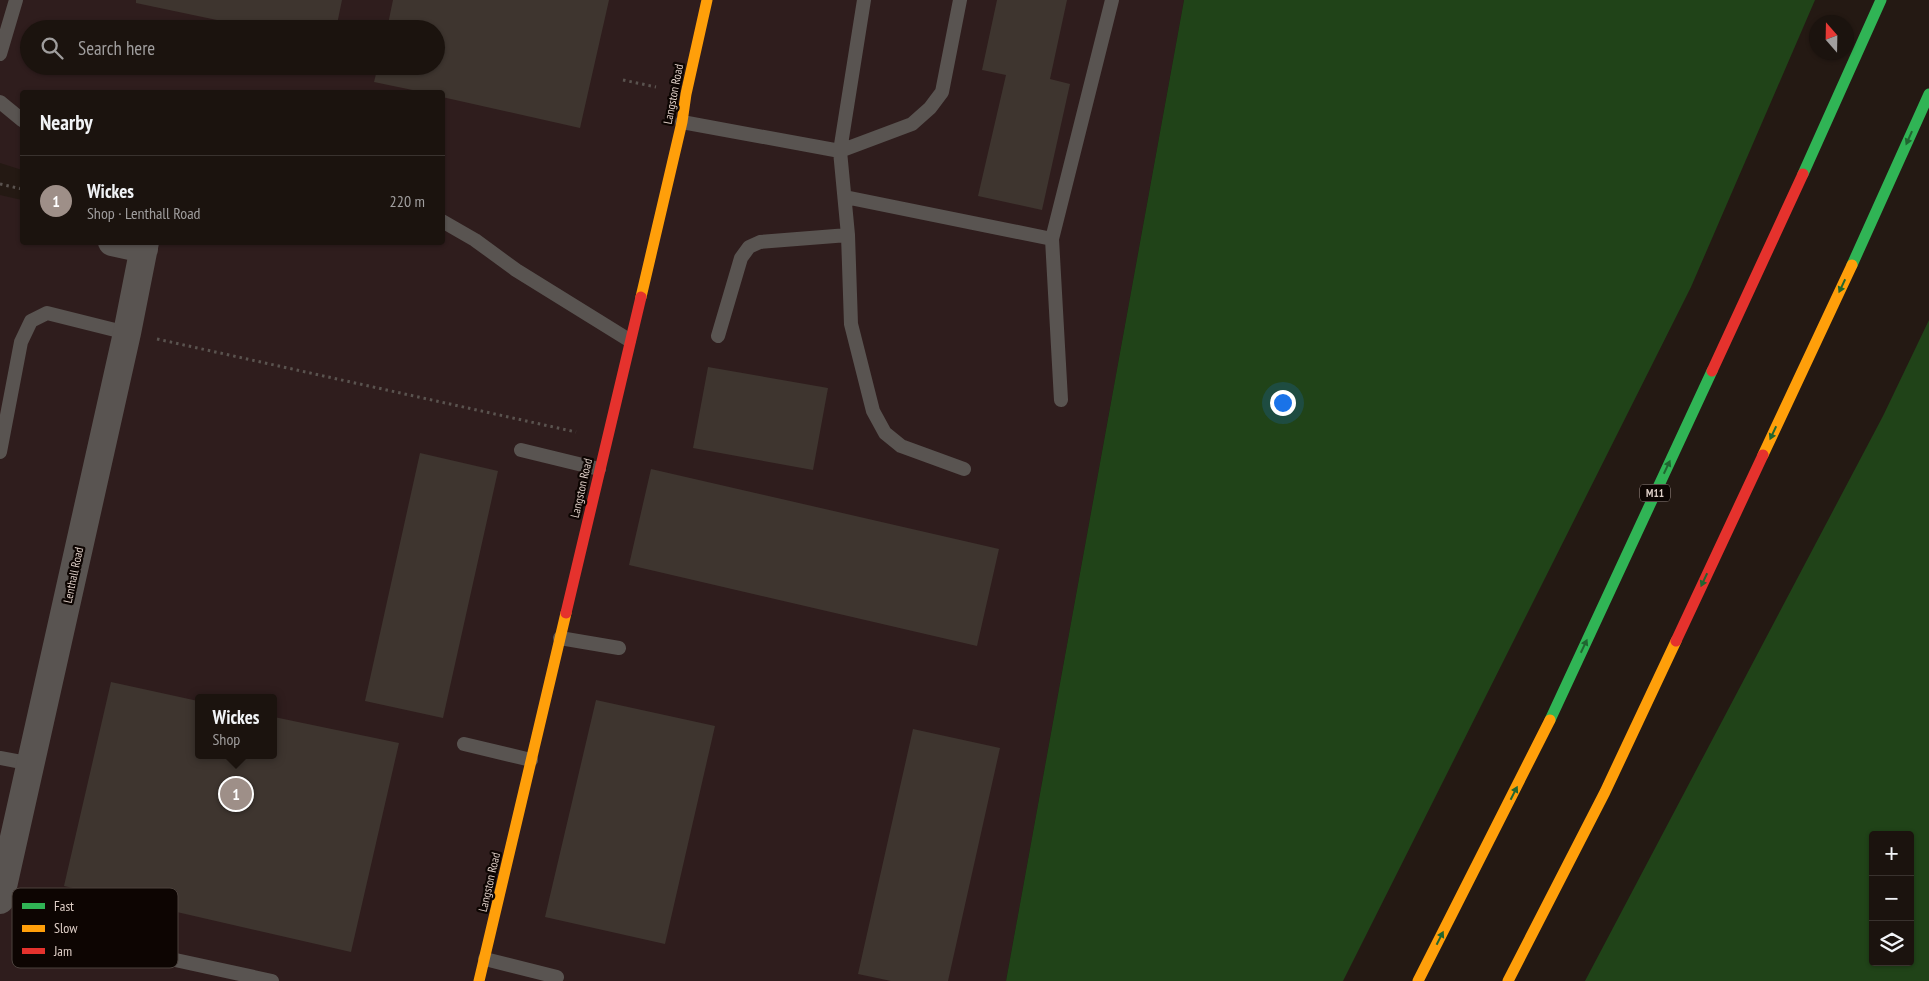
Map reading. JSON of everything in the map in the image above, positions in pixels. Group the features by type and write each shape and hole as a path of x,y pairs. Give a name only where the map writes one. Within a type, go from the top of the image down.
{"main road":[{"name":"Langston Road","path":"479,981 682,122 686,94 707,0"},
{"name":"M11","path":"1418,981 1535,752 1800,180 1881,0"},
{"path":"1508,981 1605,792 1875,216 1929,94"}],"street":[{"name":"Lenthall Road","path":"0,900 32,764 127,333 144,246"}],"lane":[{"path":"0,54 16,0"},
{"path":"864,0 840,151 848,235 851,324 873,411 885,433 901,446 964,469"},
{"path":"682,122 840,151 912,124 930,108 942,92 960,0"},
{"path":"1061,400 1052,239 1112,0"},
{"path":"0,102 20,118"},
{"path":"845,197 1052,239"},
{"path":"445,224 475,240 516,270 629,340"},
{"path":"718,336 741,258 749,247 760,242 848,235"},
{"path":"0,452 21,342 31,321 47,313 127,333"},
{"path":"521,450 599,469"},
{"path":"560,638 619,648"},
{"path":"464,744 531,760"},
{"path":"0,758 32,764"},
{"path":"485,959 557,977"},
{"path":"178,960 272,981"}],"path":[{"path":"623,80 636,82"},
{"path":"0,184 20,189"},
{"path":"127,333 606,439"}],"shaded area":[{"path":"0,0 1184,0 1006,981 0,981 0,195 20,200 20,245 445,245 445,90 20,90 20,169 0,163"}],"green space":[{"path":"1184,0 1815,0 1691,287 1343,981 1006,981"},
{"path":"1929,320 1929,981 1585,981 1883,416"}],"building":[{"path":"136,0 342,0 338,20 217,20 136,3"},
{"path":"393,0 609,0 580,128 445,98 445,90 412,90 374,82 376,75 445,75 445,20 389,20"},
{"path":"997,0 1067,0 1050,79 1070,84 1042,210 978,196 1006,75 982,70"},
{"path":"708,367 828,388 813,470 693,448"},
{"path":"420,453 498,471 443,718 365,701"},
{"path":"651,469 999,549 977,646 629,565"},
{"path":"111,682 195,700 195,759 277,759 277,718 399,743 351,952 178,912 178,888 73,888 64,886"},
{"path":"596,700 715,726 665,944 545,917"},
{"path":"913,729 1000,748 948,981 891,981 858,974"}],"traffic: fast":[{"path":"1803,174 1881,0"},
{"path":"1852,265 1929,94"},
{"path":"1550,720 1712,371"}],"traffic: slow":[{"path":"641,297 682,122 686,94 707,0"},
{"path":"1763,455 1852,265"},
{"path":"479,981 566,613"},
{"path":"1508,981 1605,792 1676,641"},
{"path":"1418,981 1550,720"}],"traffic: jam":[{"path":"1712,371 1803,174"},
{"path":"566,613 641,297"},
{"path":"1676,641 1763,455"}],"place":[{"name":"Wickes","path":"236,794"}]}
